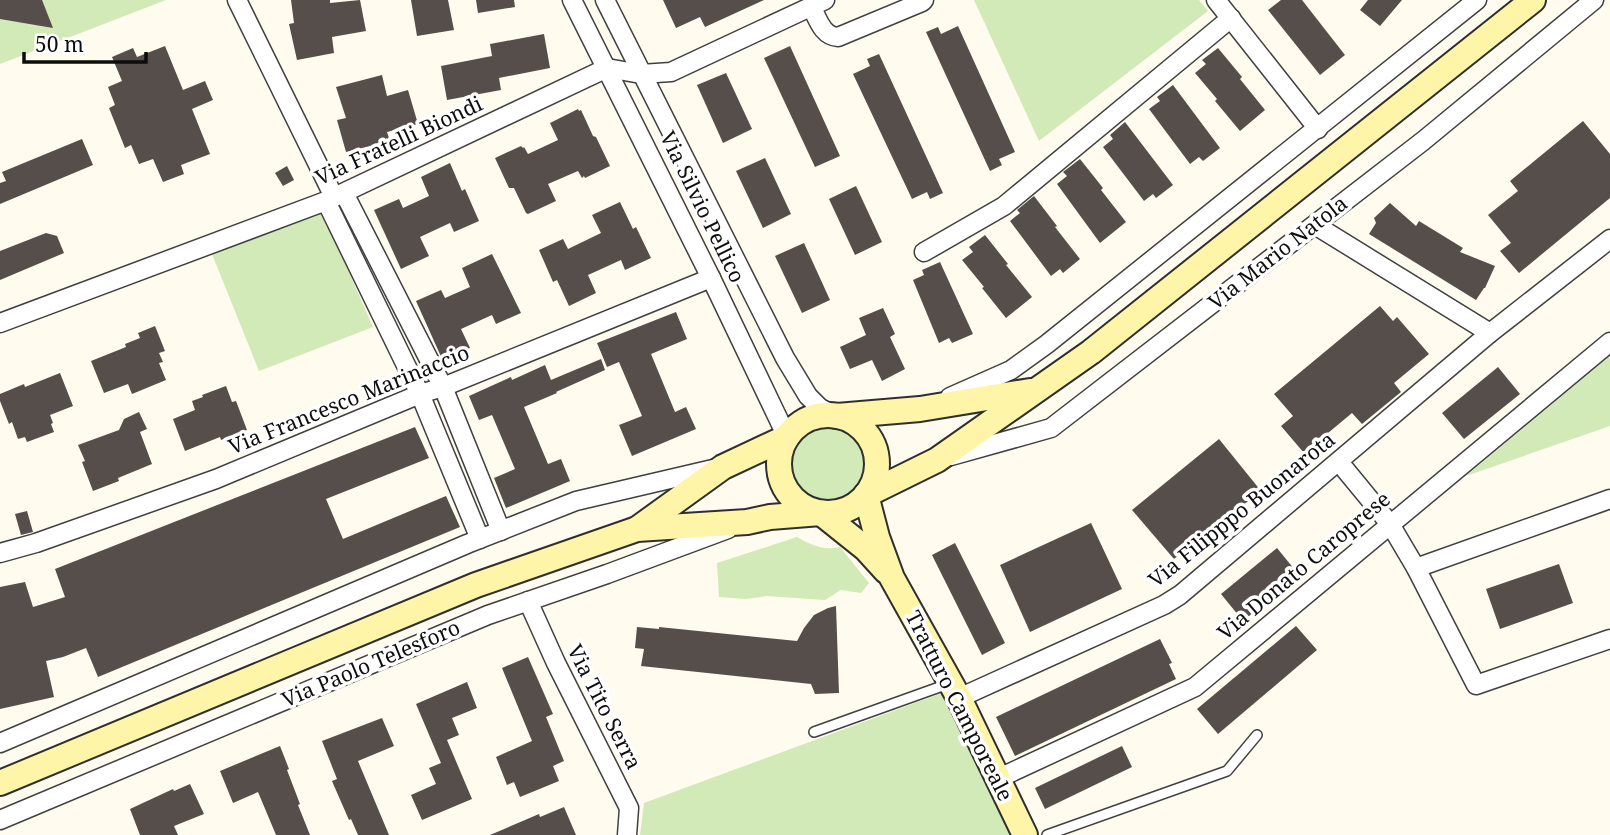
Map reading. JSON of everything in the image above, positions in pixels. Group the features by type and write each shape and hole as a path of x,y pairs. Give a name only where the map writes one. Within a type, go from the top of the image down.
{"street":[{"path":"237,0 334,197 480,539"},
{"name":"Via Silvio Pellico","path":"572,0 787,436"},
{"name":"Via Silvio Pellico","path":"605,0 785,358 808,396 820,408 836,416"},
{"path":"607,68 640,74 671,72 818,3 825,32 830,37 838,37 924,0"},
{"path":"1216,0 1318,129"},
{"name":"Via Mario Natola","path":"920,409 1011,370 1047,344 1477,0"},
{"name":"Via Mario Natola","path":"866,495 937,460 1091,352 1533,0"},
{"name":"Via Mario Natola","path":"937,460 1051,428 1315,225 1594,0"},
{"path":"924,252 1004,206 1231,18"},
{"name":"Via Fratelli Biondi","path":"0,323 334,197 607,68"},
{"path":"334,197 443,387 500,531"},
{"path":"1315,225 1490,334"},
{"name":"Via Filipppo Buonarota","path":"954,691 1031,664 1172,600 1490,334 1610,239"},
{"name":"Via Francesco Marinaccio","path":"0,553 216,479 711,278"},
{"name":"Via Donato Caroprese","path":"997,779 1195,687 1610,342"},
{"name":"Via Mario Natola","path":"836,416 920,409 1038,390"},
{"path":"826,415 836,416 848,419 866,433 872,443 877,463 876,472 866,495 854,506 837,513 821,513 802,506 789,495 780,478 778,463 787,436 799,424 826,415"},
{"name":"Via Paolo Telesforo","path":"638,529 723,467 787,436"},
{"path":"1339,461 1390,524 1416,568 1476,685 1610,639"},
{"name":"Via Paolo Telesforo","path":"0,743 500,531 576,502 723,467"},
{"name":"Tratturo Camporeale","path":"866,495 892,578 954,691 1025,835"},
{"path":"1416,568 1610,499"},
{"name":"Via Paolo Telesforo","path":"0,820 488,615 747,522 770,517 821,513"},
{"name":"Tratturo Camporeale","path":"821,513 866,549 892,578"},
{"name":"Via Paolo Telesforo","path":"0,783 475,585 638,529 747,522"},
{"name":"Via Tito Serra","path":"528,601 629,808 627,835"}],"lane":[{"path":"814,732 954,691"},
{"path":"1047,835 1227,771 1257,735"}],"green space":[{"path":"0,0 166,0 0,64"},
{"path":"974,0 1199,0 1208,11 1039,141"},
{"path":"321,209 373,327 259,371 212,254"},
{"path":"1610,356 1610,426 1466,476"},
{"path":"830,426 846,429 859,438 868,451 871,467 868,483 859,496 846,505 830,508 814,505 801,496 792,483 789,467 792,451 801,438 814,429"},
{"path":"797,537 818,546 840,547 869,583 861,593 841,590 825,600 767,596 746,599 719,597 717,563"},
{"path":"942,693 1017,835 640,835 644,803"}],"building":[{"path":"0,0 42,0 53,28 0,19"},
{"path":"291,0 330,0 330,3 360,0 366,31 332,37 334,53 297,60 289,24 294,23"},
{"path":"411,0 448,0 454,30 417,36"},
{"path":"476,0 514,0 515,7 478,13"},
{"path":"663,0 764,0 705,27 700,17 676,28"},
{"path":"1281,0 1302,0 1345,55 1320,75 1268,10"},
{"path":"1368,0 1402,0 1380,26 1360,10"},
{"path":"958,26 1015,152 999,159 1002,165 990,171 926,32 938,27 941,34"},
{"path":"544,34 550,68 499,78 501,90 447,100 441,66 492,56 490,44"},
{"path":"165,46 183,90 205,81 213,100 192,109 210,154 181,165 184,174 163,182 153,159 139,164 131,145 125,148 109,108 115,105 108,87 122,81 112,57 133,48 137,57"},
{"path":"790,46 840,156 815,167 764,58"},
{"path":"1218,48 1265,110 1240,131 1195,73 1206,64 1202,60"},
{"path":"879,54 943,193 930,199 927,192 912,199 853,74 870,66 867,59"},
{"path":"726,73 752,129 723,143 697,85"},
{"path":"382,75 387,96 408,90 418,124 387,132 390,141 346,152 337,120 346,118 336,87"},
{"path":"1173,85 1220,148 1203,161 1199,157 1190,164 1149,109 1160,101 1157,97"},
{"path":"581,110 610,166 585,178 582,178 578,171 548,184 556,201 528,214 514,188 509,188 495,158 521,146 528,154 558,140 550,123"},
{"path":"1583,121 1610,154 1610,198 1519,273 1500,251 1511,243 1488,215 1518,191 1510,181"},
{"path":"1125,122 1173,185 1156,198 1153,194 1144,201 1103,147 1113,139 1110,135"},
{"path":"82,139 93,165 0,204 0,183 6,181 2,172"},
{"path":"765,158 791,214 763,228 736,171"},
{"path":"1080,159 1126,222 1100,243 1057,184 1067,176 1063,172"},
{"path":"450,163 479,221 454,232 450,223 420,237 429,256 401,269 374,210 399,199 403,208 429,196 421,177"},
{"path":"287,166 294,180 283,186 275,173"},
{"path":"856,186 882,242 855,255 829,199"},
{"path":"1034,196 1080,259 1063,273 1060,269 1051,276 1010,221 1020,213 1017,210"},
{"path":"620,202 651,258 625,270 621,260 588,275 596,293 569,306 557,280 553,282 539,250 563,239 568,249 601,233 592,215"},
{"path":"1390,203 1416,226 1419,221 1463,248 1460,252 1495,266 1476,300 1369,234 1376,223 1374,218"},
{"path":"46,233 57,236 64,253 0,280 0,251"},
{"path":"985,235 1032,297 1006,318 962,260 973,252 969,247"},
{"path":"804,243 830,300 802,313 775,256"},
{"path":"492,254 521,313 496,324 492,315 461,329 470,348 443,361 416,301 441,290 445,298 470,287 462,268"},
{"path":"940,262 973,334 952,343 949,338 939,343 913,280 924,275 922,270"},
{"path":"1380,306 1393,321 1397,317 1429,354 1394,383 1401,392 1362,424 1352,413 1304,453 1281,426 1293,416 1274,394"},
{"path":"883,308 895,334 890,337 905,369 882,381 872,360 850,369 840,347 866,335 859,318"},
{"path":"676,312 687,339 651,354 675,412 686,407 696,429 632,456 619,425 642,416 619,362 607,367 597,343"},
{"path":"155,326 165,351 159,353 163,362 159,363 166,380 132,394 128,384 104,393 91,361 126,347 125,344 140,338 138,333"},
{"path":"601,359 605,370 524,407 548,464 561,459 570,481 506,508 494,478 515,469 492,415 479,420 469,396 545,365 551,380"},
{"path":"1498,367 1520,394 1464,439 1442,413"},
{"path":"60,373 73,406 50,415 54,432 27,442 25,437 18,439 12,422 9,424 0,394"},
{"path":"226,386 232,402 236,401 247,430 185,451 173,419 195,410 192,401"},
{"path":"139,412 147,429 140,432 152,464 93,491 78,445 119,430 124,419"},
{"path":"415,427 429,458 326,499 343,539 446,496 460,527 98,677 86,648 46,661 54,697 0,709 0,587 25,582 33,607 65,597 55,569"},
{"path":"1219,439 1261,491 1174,559 1132,510"},
{"path":"27,511 33,532 21,535 15,514"},
{"path":"1091,523 1122,589 1030,632 1000,565"},
{"path":"955,543 1005,643 982,655 932,555"},
{"path":"1277,548 1299,575 1243,621 1221,594"},
{"path":"1559,564 1573,603 1500,629 1486,589"},
{"path":"836,606 839,693 815,694 811,684 641,666 644,649 635,648 637,627 797,641 814,615"},
{"path":"1296,626 1317,650 1218,734 1197,709"},
{"path":"1160,639 1172,663 1169,664 1176,679 1015,756 996,717"},
{"path":"528,657 553,714 546,717 564,761 553,766 559,781 520,797 514,782 507,785 496,757 532,741 502,668"},
{"path":"467,682 477,708 452,718 459,735 447,740 472,799 422,820 411,795 436,784 429,768 441,763 416,704"},
{"path":"382,718 394,746 358,761 389,835 358,835 332,781 337,779 322,741"},
{"path":"280,746 310,835 276,835 258,792 233,803 220,771"},
{"path":"1122,746 1132,767 1045,809 1035,788"},
{"path":"190,784 204,814 174,826 178,835 140,835 130,809"},
{"path":"564,807 576,835 490,835 539,814 540,817"}]}
